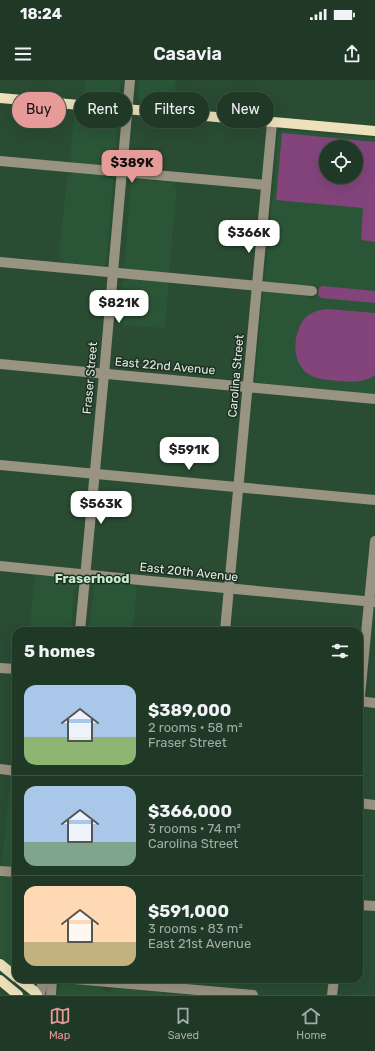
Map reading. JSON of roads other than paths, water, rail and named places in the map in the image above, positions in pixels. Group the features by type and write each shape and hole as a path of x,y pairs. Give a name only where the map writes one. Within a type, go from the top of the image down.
{"main road":[{"path":"0,98 74,105"},
{"path":"132,110 217,117"},
{"path":"274,122 375,131"},
{"path":"0,964 12,972"},
{"path":"0,980 18,995"},
{"path":"26,983 34,990 37,995"}],"street":[{"name":"Fraser Street","path":"129,92 130,80"},
{"name":"Fraser Street","path":"80,627 126,128"},
{"name":"Carolina Street","path":"225,627 271,128"},
{"path":"0,161 266,185"},
{"path":"0,262 312,291"},
{"name":"East 22nd Avenue","path":"0,364 375,399"},
{"path":"0,465 375,500"},
{"path":"363,670 372,601 375,541"},
{"name":"East 20th Avenue","path":"0,566 372,601"},
{"path":"0,668 12,669"},
{"path":"363,702 375,703"},
{"path":"0,769 12,770"},
{"path":"363,804 375,805"},
{"path":"0,871 12,872"},
{"path":"363,905 375,906"},
{"path":"40,995 42,983"},
{"path":"50,995 52,983"},
{"path":"110,983 191,992 253,995"},
{"path":"332,995 334,983"}],"district":[{"name":"Fraserhood","path":"92,578"}]}
